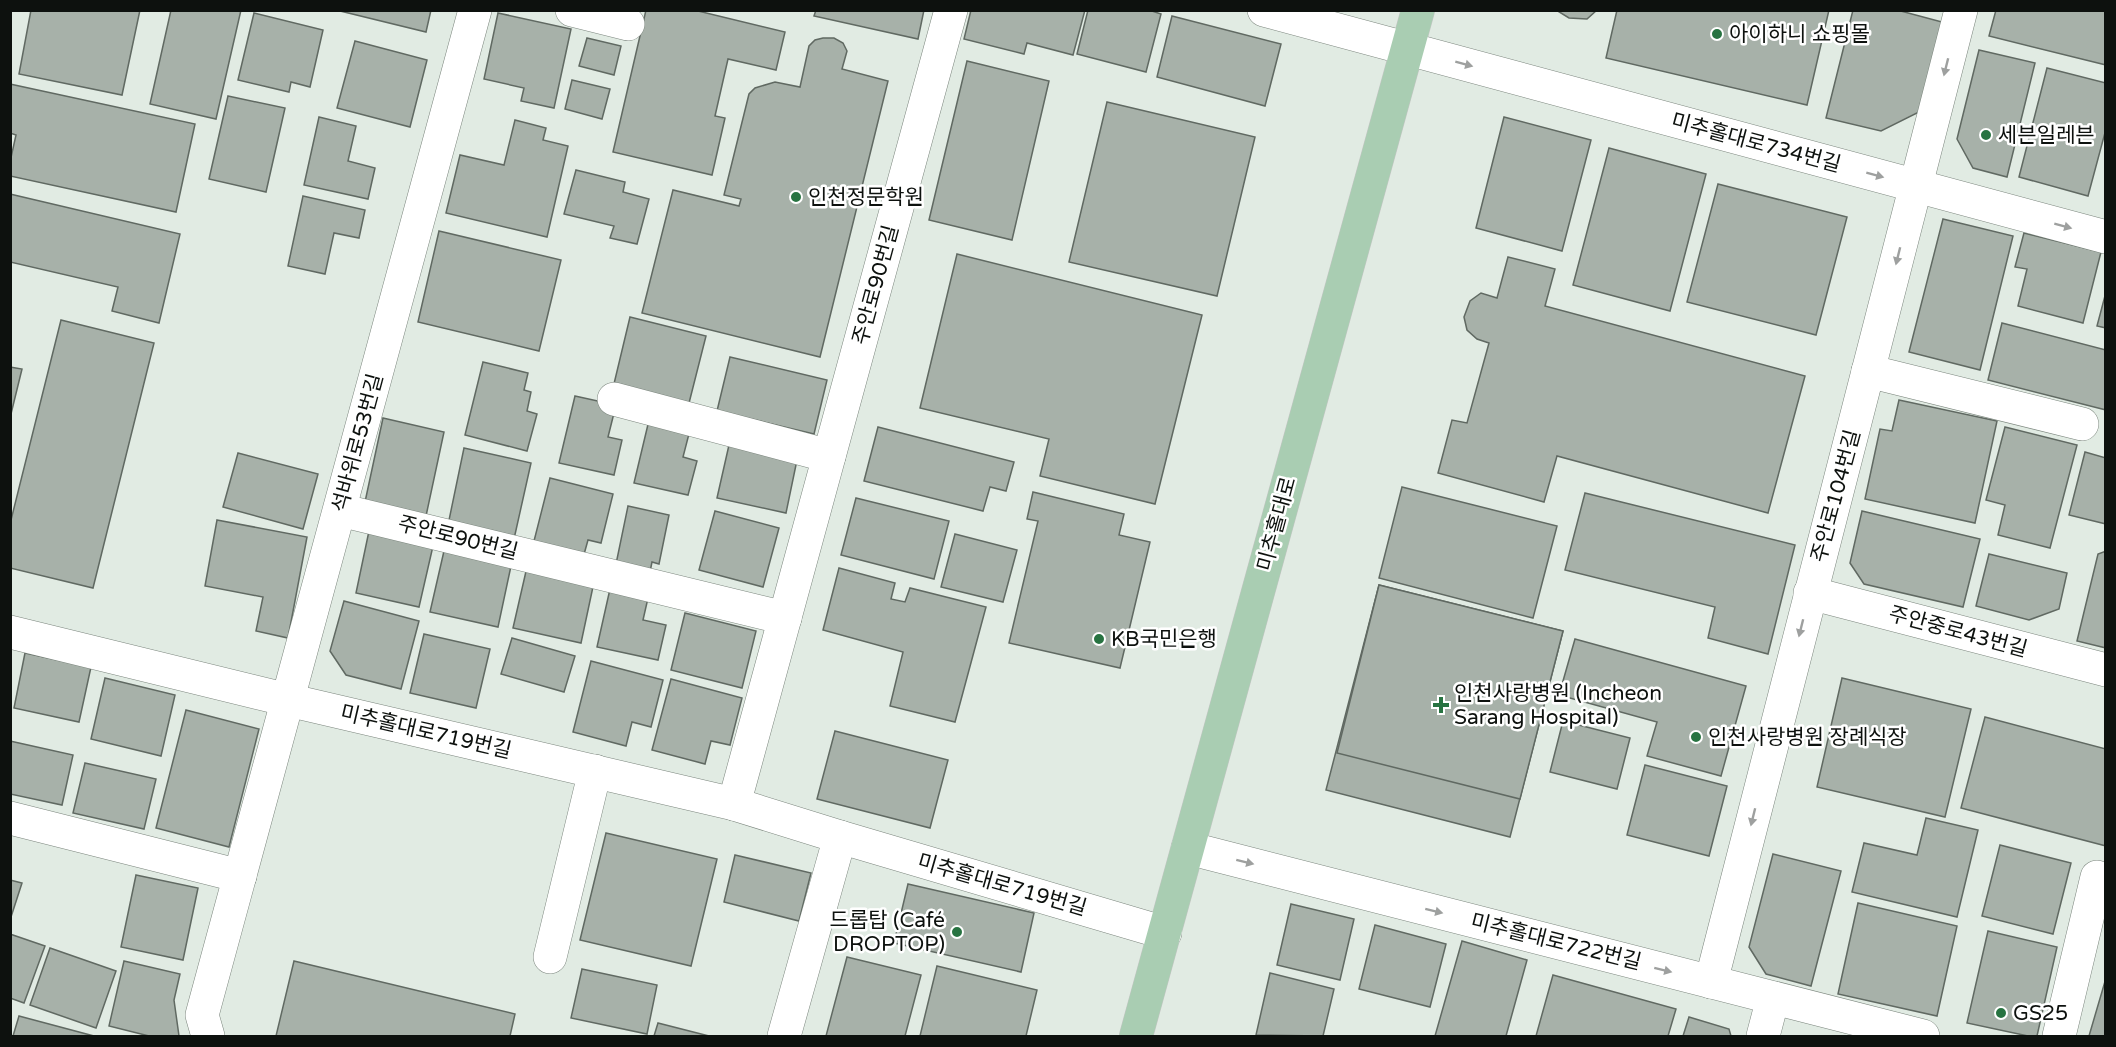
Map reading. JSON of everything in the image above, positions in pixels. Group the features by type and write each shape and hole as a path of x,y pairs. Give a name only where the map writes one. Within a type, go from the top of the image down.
{"main road":[{"name":"미추홀대로","path":"1136,1036 1418,10"}],"lane":[{"name":"석바위로53번길","path":"208,1036 202,1014 476,10"},
{"path":"572,10 628,24"},
{"name":"주안로90번길","path":"734,804 951,10"},
{"name":"미추홀대로734번길","path":"1264,10 2106,237"},
{"name":"주안로104번길","path":"1710,982 1961,10"},
{"path":"1868,371 2082,424"},
{"path":"614,399 829,456"},
{"name":"주안로90번길","path":"340,510 785,618"},
{"name":"주안중로43번길","path":"1810,593 2106,670"},
{"name":"미추홀대로719번길","path":"10,632 288,700 734,804 1164,933"},
{"path":"550,957 595,771"},
{"path":"10,818 240,876"},
{"path":"784,1036 840,837"},
{"name":"미추홀대로722번길","path":"1188,848 1923,1036"},
{"path":"2059,1036 2097,877"},
{"path":"1763,1036 1773,998"}],"building":[{"path":"31,10 140,10 122,95 19,74"},
{"path":"171,10 241,10 216,119 150,104"},
{"path":"336,10 431,10 426,32"},
{"path":"646,10 694,10 785,32 776,70 728,59 715,116 725,118 712,175 613,152"},
{"path":"816,10 924,10 918,39 814,16"},
{"path":"971,10 1085,10 1073,55 1027,43 1024,54 964,39"},
{"path":"1088,10 1149,10 1161,14 1146,72 1077,54"},
{"path":"1556,10 1597,10 1587,19 1569,18"},
{"name":"아이하니 쇼핑몰","path":"1617,10 1829,10 1807,105 1606,58"},
{"path":"1853,10 1897,10 1942,22 1919,112 1881,131 1826,118"},
{"path":"1996,10 2106,10 2106,65 1989,36"},
{"path":"254,13 323,30 310,87 291,82 289,92 238,80"},
{"path":"498,13 571,29 554,108 521,101 524,88 484,79"},
{"path":"1172,16 1281,44 1265,106 1157,77"},
{"path":"587,38 621,46 614,75 579,66"},
{"name":"인천정문학원","path":"834,38 843,43 847,51 842,69 888,81 820,357 642,313 673,190 739,206 741,199 724,195 749,94 755,88 775,82 800,87 809,46 815,40"},
{"path":"355,41 427,60 410,127 337,108"},
{"path":"1979,50 2035,63 2007,177 1973,168 1957,139"},
{"path":"967,61 1049,81 1012,240 929,220"},
{"path":"2047,68 2106,83 2106,129 2088,196 2019,177"},
{"path":"572,80 610,89 602,119 565,109"},
{"path":"10,84 195,124 176,212 10,176 10,162 16,135 10,133"},
{"path":"228,96 285,108 266,192 209,179"},
{"path":"1107,102 1255,137 1217,296 1069,262"},
{"path":"319,117 356,126 348,161 375,168 368,199 304,185"},
{"path":"1504,117 1591,140 1562,251 1476,228"},
{"path":"515,120 546,128 543,140 568,146 547,237 446,213 460,155 504,165"},
{"path":"1609,148 1706,174 1670,311 1573,285"},
{"path":"576,170 625,182 623,192 649,199 637,244 610,238 614,226 564,214"},
{"path":"1718,184 1847,217 1816,335 1687,302"},
{"path":"10,194 180,234 159,323 112,311 118,287 10,262"},
{"path":"303,196 365,210 359,238 334,233 325,274 288,266"},
{"path":"1943,219 2013,236 1980,370 1909,352"},
{"path":"439,231 561,260 539,351 418,322"},
{"path":"2024,233 2101,252 2083,323 2018,306 2027,269 2015,267"},
{"path":"957,254 1202,315 1155,504 1040,476 1049,439 920,408"},
{"path":"1508,257 1555,269 1545,306 1805,376 1768,513 1557,456 1544,502 1438,473 1452,420 1467,423 1489,343 1477,339 1467,330 1464,317 1470,301 1481,293 1497,298"},
{"path":"2106,292 2106,328 2097,326"},
{"path":"630,317 706,336 688,407 613,388"},
{"path":"61,320 154,343 93,588 10,568 10,524"},
{"path":"2002,323 2106,350 2106,410 1988,380"},
{"path":"730,357 827,380 814,434 717,411"},
{"path":"483,362 528,373 524,390 531,392 527,411 537,414 527,451 465,435"},
{"path":"10,367 22,369 10,418"},
{"path":"575,396 616,405 608,437 622,440 614,475 559,463"},
{"path":"1899,400 1997,421 1975,523 1865,499 1880,429 1892,431"},
{"path":"650,416 691,426 683,457 697,461 688,495 634,483"},
{"path":"383,418 444,432 426,516 365,502"},
{"path":"878,427 1014,462 1006,491 990,487 983,511 864,481"},
{"path":"2005,427 2077,445 2050,548 1998,535 2005,505 1986,500"},
{"path":"729,445 797,460 786,513 717,498"},
{"path":"464,448 531,463 514,539 448,525"},
{"path":"2085,452 2106,458 2106,524 2069,515"},
{"path":"238,453 318,474 303,529 223,507"},
{"path":"550,478 613,494 601,543 588,540 583,558 533,545"},
{"path":"1402,487 1557,526 1533,618 1379,578"},
{"path":"1033,492 1124,514 1119,535 1150,542 1120,668 1009,643 1038,521 1027,519"},
{"path":"1585,493 1795,545 1768,654 1708,638 1715,607 1565,570"},
{"path":"856,498 949,521 934,579 841,555"},
{"path":"628,506 669,515 659,564 652,562 650,572 616,564"},
{"path":"715,511 779,528 763,587 699,570"},
{"path":"1862,511 1980,539 1963,607 1864,584 1850,563"},
{"path":"217,520 307,537 288,638 256,631 263,597 205,586"},
{"path":"369,531 433,546 419,607 356,593"},
{"path":"955,534 1017,550 1003,602 941,587"},
{"path":"444,551 511,566 498,627 430,612"},
{"path":"2106,551 2106,648 2077,641 2098,554"},
{"path":"1989,554 2067,573 2059,609 2029,620 1976,606"},
{"path":"527,567 594,582 581,643 513,628"},
{"path":"839,568 895,583 891,599 905,602 910,588 986,607 955,722 890,706 903,652 823,630"},
{"path":"1379,585 1563,631 1510,837 1326,790"},
{"path":"1379,585 1563,631 1520,799 1337,753"},
{"path":"610,589 648,598 643,620 666,625 658,660 597,647"},
{"path":"344,601 419,621 401,689 346,675 330,651"},
{"path":"685,613 756,631 742,688 671,670"},
{"path":"424,634 490,649 476,708 410,693"},
{"path":"512,638 575,656 564,692 501,674"},
{"path":"1575,639 1746,686 1721,776 1647,756 1657,722 1559,695"},
{"path":"25,653 91,667 79,722 14,708"},
{"path":"591,661 663,680 651,727 632,722 626,746 573,732"},
{"path":"105,678 175,695 161,756 91,739"},
{"path":"1842,678 1971,709 1945,817 1817,787"},
{"path":"671,679 742,698 730,745 711,741 705,764 652,750"},
{"path":"186,710 259,729 229,847 156,828"},
{"path":"1985,717 2106,749 2106,846 1961,808"},
{"path":"1563,721 1630,738 1617,789 1550,772"},
{"path":"835,731 948,760 930,828 817,799"},
{"path":"10,741 73,755 62,805 10,794"},
{"path":"85,763 156,779 144,829 73,813"},
{"path":"1645,765 1727,786 1709,856 1627,835"},
{"path":"1926,818 1978,830 1957,917 1852,892 1864,843 1917,855"},
{"path":"606,833 717,859 691,966 580,940"},
{"path":"2000,845 2071,863 2053,934 1982,916"},
{"path":"1773,854 1841,871 1811,986 1766,974 1749,947"},
{"path":"735,855 811,873 799,921 724,902"},
{"path":"136,875 198,888 183,960 121,947"},
{"path":"10,880 22,883 10,920"},
{"path":"908,884 1034,913 1021,972 894,943"},
{"path":"1858,903 1957,926 1937,1016 1838,994"},
{"path":"1291,904 1354,919 1340,980 1277,965"},
{"path":"1375,925 1446,944 1430,1007 1359,989"},
{"path":"1988,931 2057,947 2037,1036 1967,1023"},
{"path":"10,934 45,946 24,1003 10,998"},
{"path":"1462,941 1527,960 1506,1036 1435,1036"},
{"path":"50,948 116,971 96,1028 30,1005"},
{"path":"847,957 921,975 905,1036 826,1036"},
{"path":"124,961 180,974 174,1000 179,1036 149,1036 109,1026"},
{"path":"294,961 515,1014 510,1036 276,1036"},
{"path":"937,966 1037,990 1026,1036 920,1036"},
{"path":"582,969 657,985 647,1034 571,1018"},
{"path":"1270,973 1334,989 1323,1036 1256,1035"},
{"path":"1553,975 1676,1009 1668,1036 1536,1036"},
{"path":"2106,978 2106,1036 2089,1036"},
{"path":"19,1016 94,1036 13,1036"},
{"path":"1689,1017 1729,1029 1731,1036 1683,1036"},
{"path":"658,1023 709,1036 654,1036"}],"place":[{"name":"아이하니 쇼핑몰","path":"1717,34"},
{"name":"세븐일레븐","path":"1986,135"},
{"name":"인천정문학원","path":"796,197"},
{"name":"KB국민은행","path":"1099,639"},
{"name":"인천사랑병원 (Incheon Sarang Hospital)","path":"1441,705"},
{"name":"인천사랑병원 장례식장","path":"1696,737"},
{"name":"드롭탑 (Café DROPTOP)","path":"957,932"},
{"name":"GS25","path":"2001,1013"}]}
